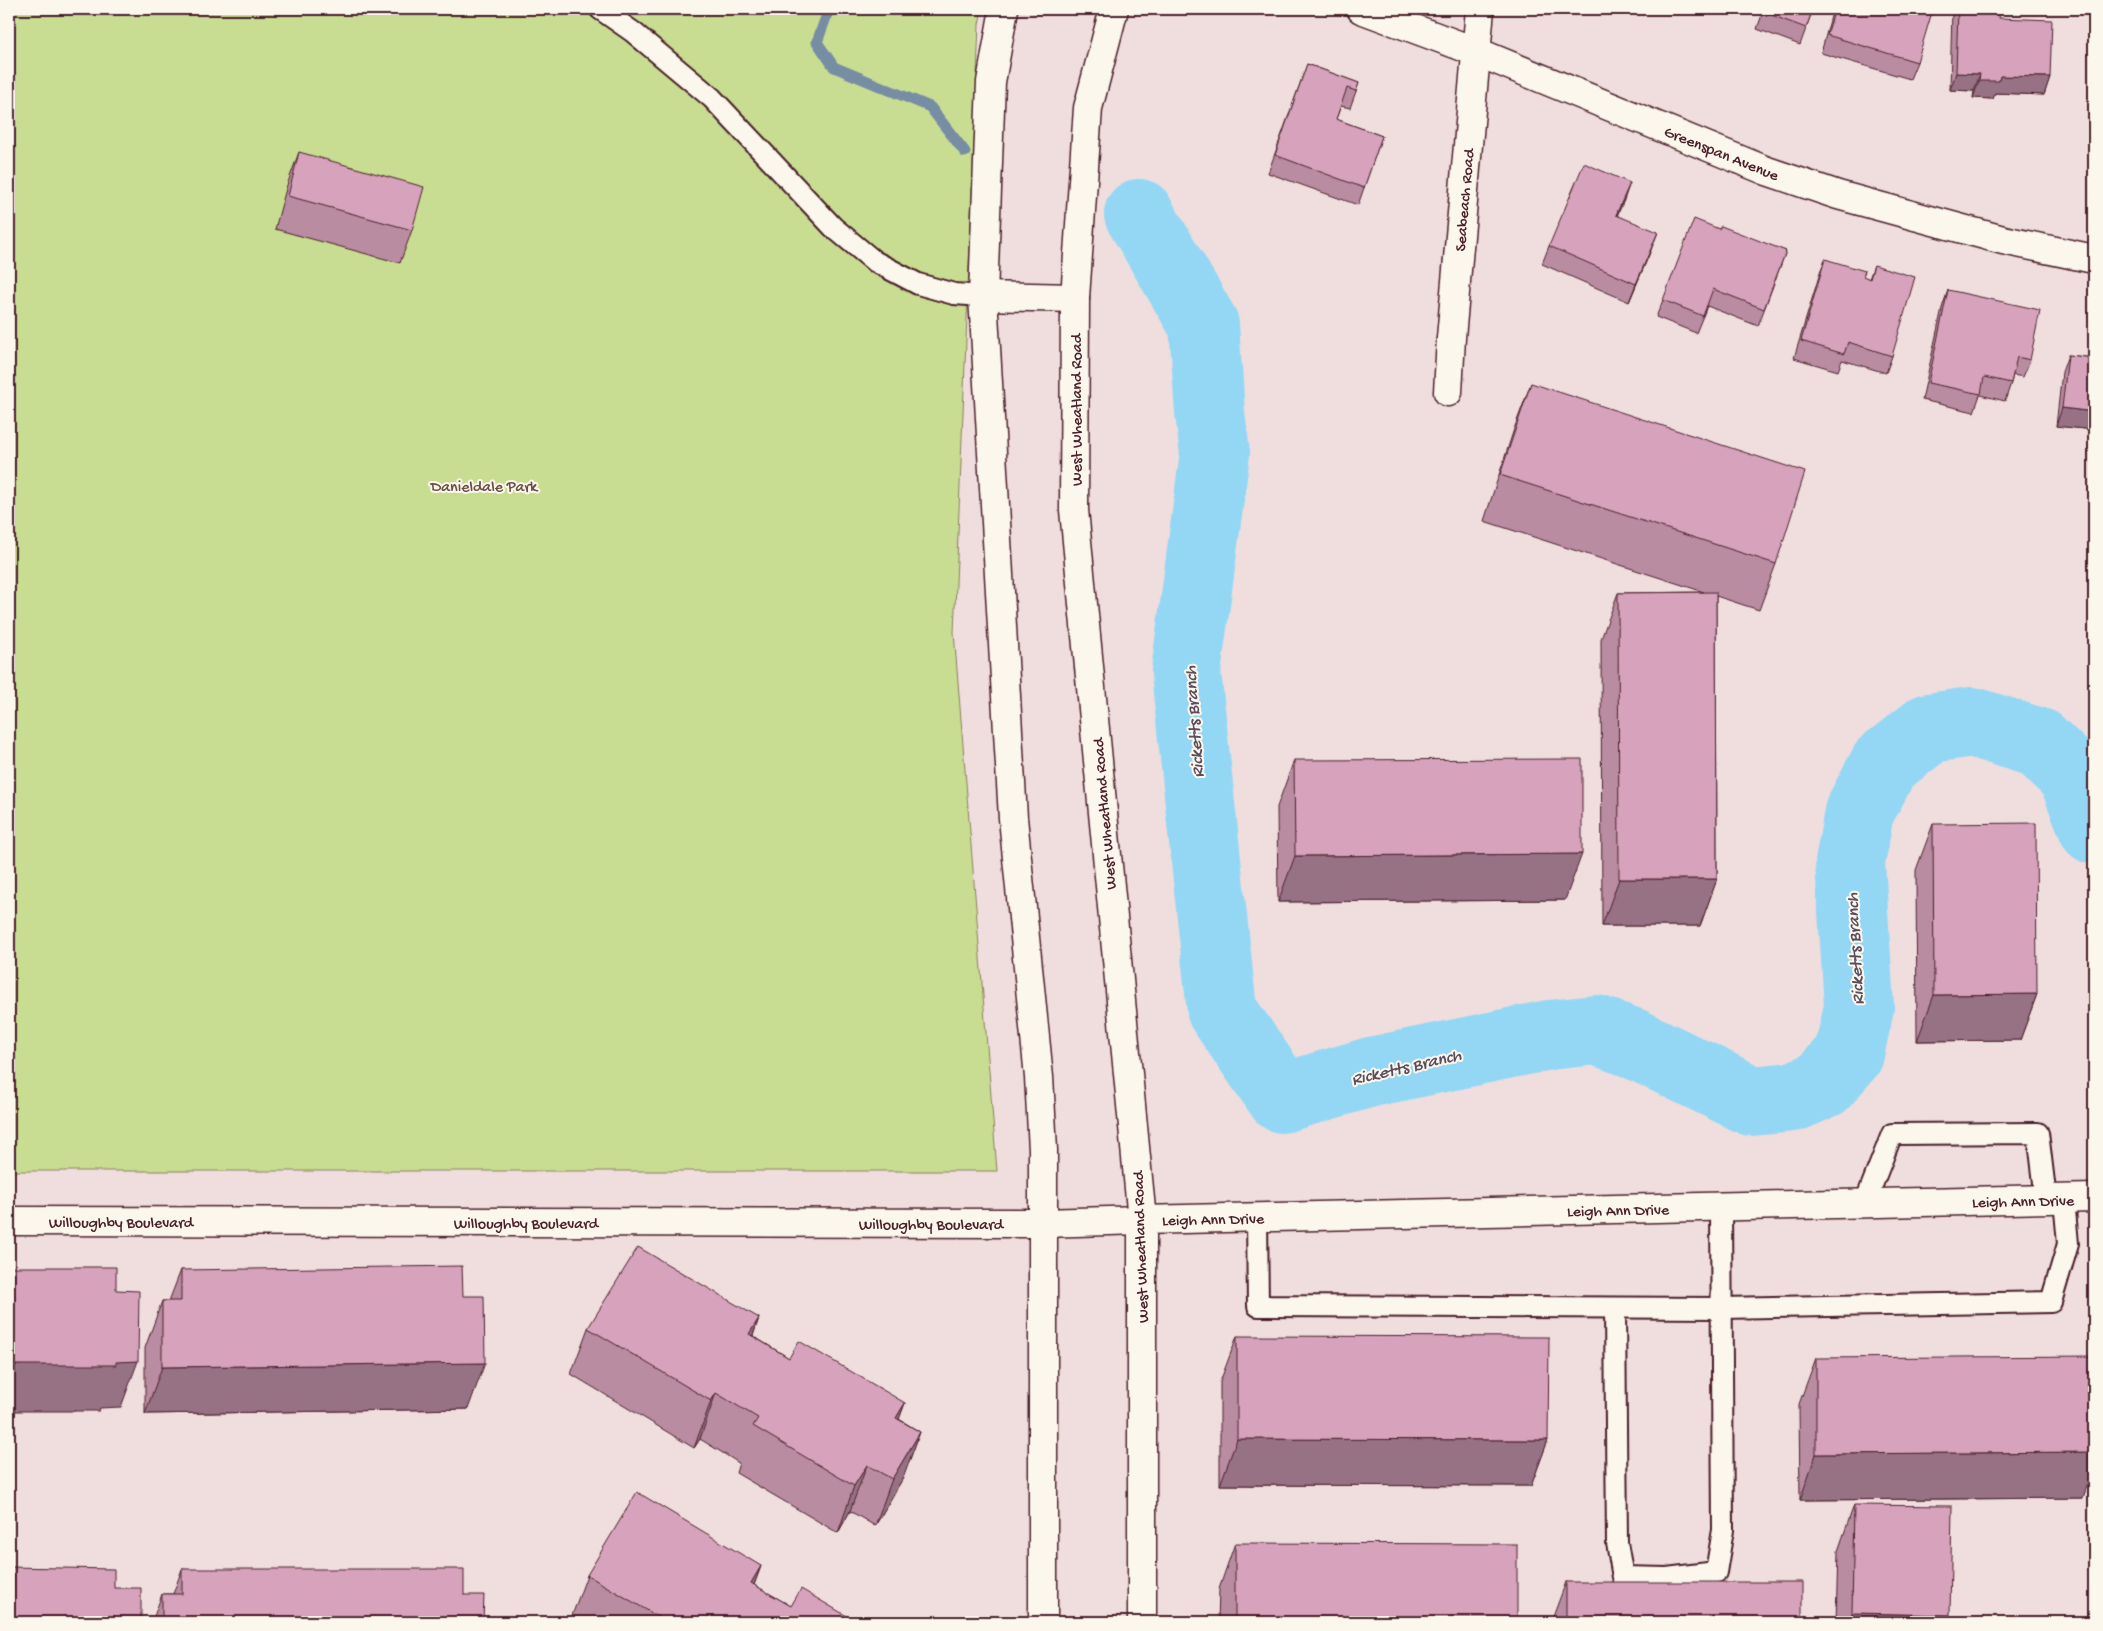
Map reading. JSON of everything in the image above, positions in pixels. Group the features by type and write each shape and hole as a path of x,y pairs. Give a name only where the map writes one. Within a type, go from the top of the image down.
{"main road":[{"path":"1004,9 991,82 983,296 1013,818 1039,1077 1043,1150 1043,1622"},
{"name":"West Wheatland Road","path":"1114,9 1088,108 1076,298 1074,510 1142,1220 1142,1622"},
{"name":"Greenspan Avenue","path":"1361,9 1476,52 1767,171 1838,195 2003,240 2094,259"},
{"name":"Seabeach Road","path":"1448,392 1451,338 1480,9"},
{"path":"983,296 1076,298"},
{"name":"Leigh Ann Drive","path":"1043,1223 2094,1198"},
{"name":"Willoughby Boulevard","path":"9,1221 1043,1223"}],"lane":[{"path":"600,9 633,32 712,98 833,227 874,261 918,284 954,294 983,296"},
{"path":"1257,1217 1258,1306 1722,1308 2051,1302 2068,1244 2038,1133 1892,1134 1865,1203"},
{"path":"1615,1308 1617,1543 1623,1577 1667,1578 1716,1572 1723,1530 1721,1206"}],"green space":[{"name":"Danieldale Park","path":"9,9 982,9 979,24 954,632 997,1171 9,1171"}],"building":[{"path":"1764,9 1813,9 1806,28 1763,12"},
{"path":"1835,9 1921,9 1932,12 1917,62 1827,35"},
{"path":"1958,9 1999,9 1999,18 2052,20 2050,77 2000,76 1999,81 1979,81 1980,74 1956,73"},
{"path":"1307,64 1359,83 1356,91 1347,88 1336,119 1382,136 1364,188 1275,155"},
{"path":"299,152 424,187 412,230 288,196"},
{"path":"1584,163 1630,183 1616,215 1658,232 1636,284 1549,246"},
{"path":"1694,219 1719,229 1721,226 1786,251 1764,309 1713,289 1703,316 1663,300"},
{"path":"1825,259 1865,271 1863,276 1870,279 1874,265 1915,277 1892,356 1848,342 1844,354 1801,341"},
{"path":"1948,290 2040,310 2030,360 2017,357 2011,383 1984,377 1981,394 1928,383"},
{"path":"2068,355 2094,358 2094,412 2062,408"},
{"path":"1531,383 1805,472 1776,564 1500,475"},
{"path":"1716,592 1717,879 1619,879 1618,593"},
{"path":"1582,759 1582,854 1295,856 1294,760"},
{"path":"2036,823 2037,994 1934,995 1933,824"},
{"path":"638,1247 759,1318 749,1334 789,1358 799,1341 905,1403 896,1418 920,1432 892,1479 867,1465 854,1486 753,1426 758,1418 716,1393 711,1401 588,1328"},
{"path":"462,1266 463,1296 484,1296 485,1363 162,1367 162,1301 181,1301 181,1270"},
{"path":"9,1267 116,1267 116,1290 139,1291 138,1361 116,1362 116,1365 9,1365"},
{"path":"1237,1336 1549,1337 1548,1440 1237,1439"},
{"path":"2094,1356 2094,1452 1816,1454 1816,1358"},
{"path":"637,1492 761,1566 751,1583 791,1606 801,1589 857,1622 667,1622 587,1575"},
{"path":"1854,1505 1952,1506 1950,1615 1852,1613"},
{"path":"1235,1543 1517,1544 1517,1622 1235,1622"},
{"path":"9,1567 114,1569 114,1588 141,1588 141,1622 9,1622"},
{"path":"182,1569 464,1569 464,1595 484,1595 483,1622 162,1622 162,1594 182,1594"},
{"path":"1566,1582 1802,1582 1802,1622 1566,1622"}],"waterway":[{"name":"Ricketts Branch","path":"829,9 817,42 834,67 930,107 965,152"},
{"name":"Ricketts Branch","path":"1139,214 1204,325 1210,413 1215,453 1186,672 1222,1011 1282,1098 1371,1072 1549,1035 1596,1030 1633,1043 1752,1101 1793,1097 1823,1084 1849,1054 1859,1007 1850,863 1859,812 1885,763 1930,728 1972,722 2039,743 2073,776 2094,829"}]}
